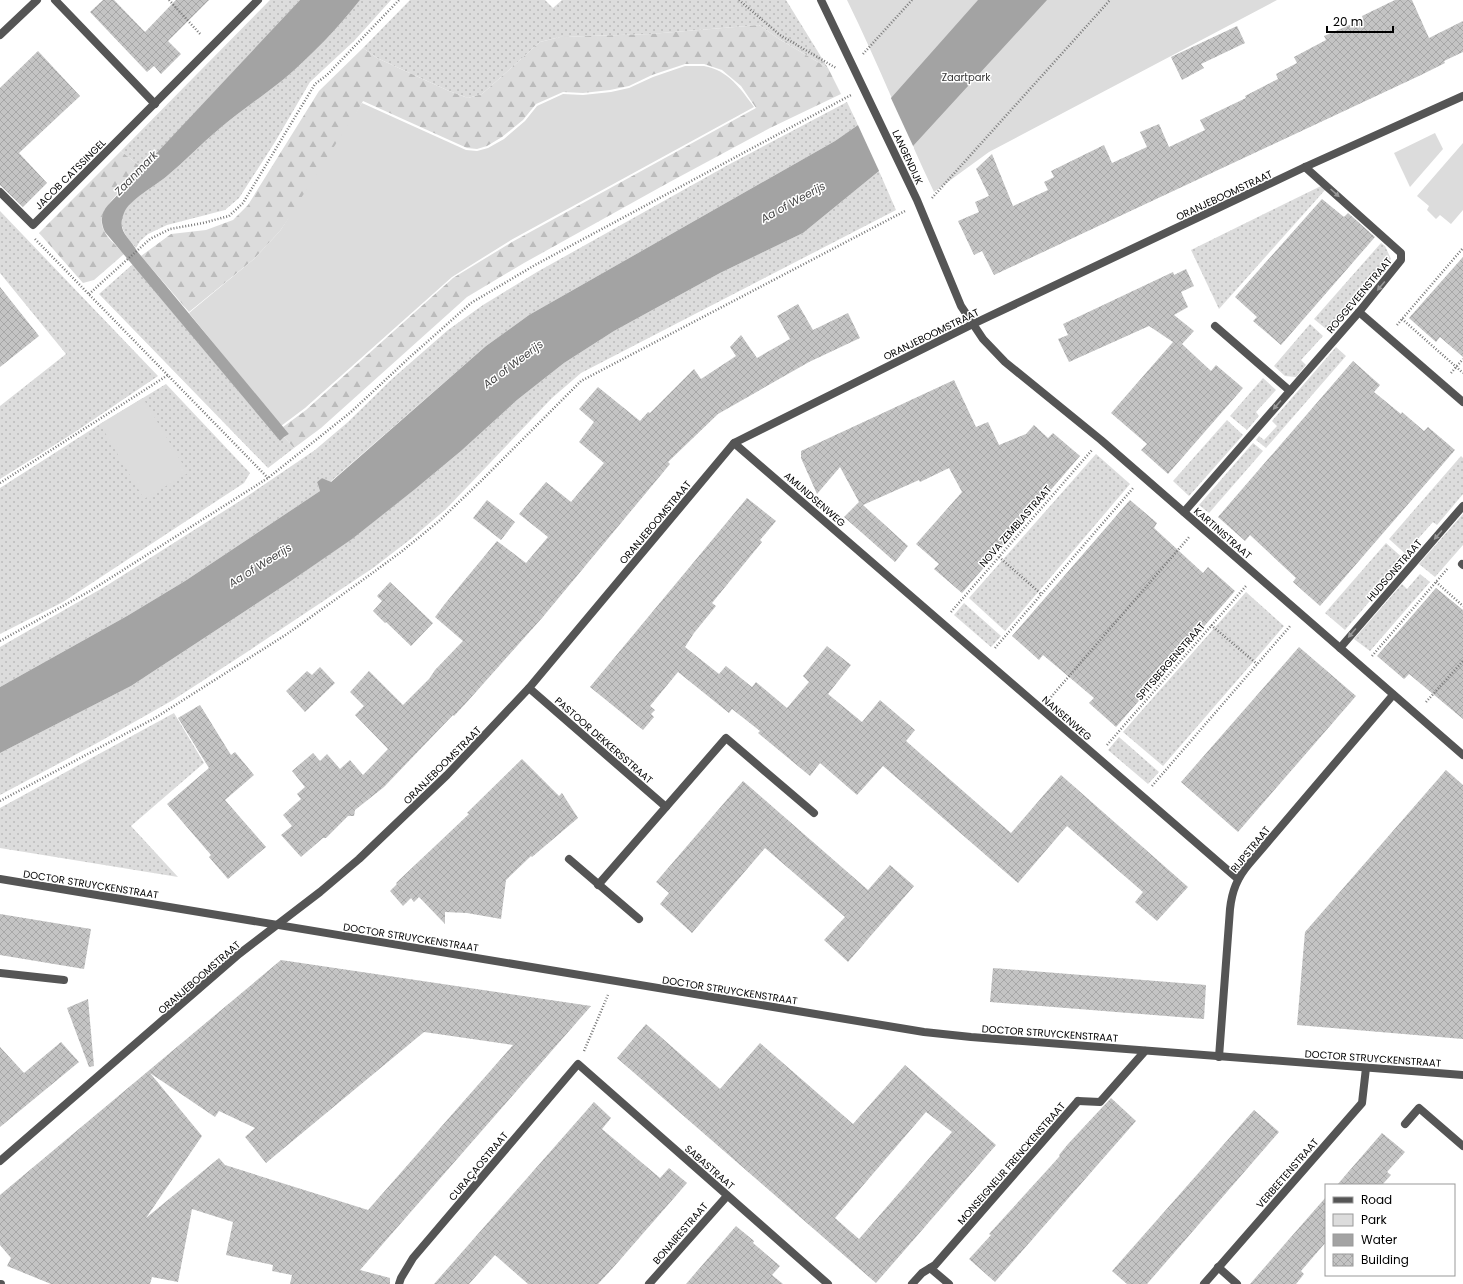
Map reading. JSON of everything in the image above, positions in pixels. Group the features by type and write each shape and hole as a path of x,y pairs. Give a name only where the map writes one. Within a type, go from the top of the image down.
{"street":[{"path":"0,35 37,0"},
{"path":"55,0 155,104"},
{"name":"JACOB CATSSINGEL","path":"0,192 33,226 258,0"},
{"name":"LANGENDIJK","path":"821,0 917,200 957,296 973,324"},
{"name":"ORANJEBOOMSTRAAT","path":"0,1161 239,954 320,892 387,833 447,775 529,688 734,443 973,324 1305,167 1463,96"},
{"name":"ROGGEVEENSTRAAT","path":"1184,512 1359,312 1401,260 1401,253 1305,167"},
{"path":"1359,312 1463,402"},
{"name":"KARTINISTRAAT","path":"973,324 983,339 1005,362 1100,440 1184,512 1300,615 1463,755"},
{"path":"1215,326 1290,390"},
{"name":"AMUNDSENWEG","path":"734,443 883,571"},
{"name":"HUDSONSTRAAT","path":"1340,648 1463,506"},
{"name":"NANSENWEG","path":"883,571 1238,879"},
{"name":"PASTOOR DEKKERSSTRAAT","path":"529,688 666,807"},
{"name":"RIJPSTRAAT","path":"1219,1057 1230,909 1232,894 1238,879 1248,864 1393,695"},
{"path":"598,885 726,738 814,813"},
{"path":"569,859 639,919"},
{"name":"DOCTOR STRUYCKENSTRAAT","path":"0,879 930,1033 1219,1057 1463,1075"},
{"path":"0,973 64,980"},
{"name":"MONSEIGNEUR FRENCKENSTRAAT","path":"912,1284 922,1273 935,1265 1078,1101 1100,1102 1145,1051"},
{"name":"SABASTRAAT","path":"578,1064 828,1284"},
{"name":"CURAÇAOSTRAAT","path":"399,1284 401,1278 414,1258 578,1064"},
{"name":"VERBEETENSTRAAT","path":"1204,1284 1362,1103 1366,1068"},
{"path":"1405,1124 1419,1108 1463,1146"},
{"name":"BONAIRESTRAAT","path":"649,1284 727,1196"},
{"path":"1218,1267 1237,1284"},
{"path":"930,1268 949,1284"}],"path":[{"path":"169,0 212,47"},
{"path":"89,294 150,239 170,229 203,224 229,216 243,203 315,84 327,74 399,0"},
{"path":"739,0 780,35 836,68"},
{"path":"865,53 912,0"},
{"path":"932,198 1110,0"},
{"path":"0,641 90,591 268,478 351,412 471,303 535,265 850,95 865,91"},
{"path":"0,801 155,718 287,634 360,582 401,552 439,521 581,381 903,212"},
{"path":"33,237 268,478"},
{"path":"1387,337 1463,248"},
{"path":"1402,320 1463,373"},
{"path":"1460,363 1463,359"},
{"path":"0,483 168,375"},
{"name":"NOVA ZEMBLASTRAAT","path":"943,622 1100,440"},
{"path":"985,659 1143,477"},
{"path":"1041,708 1199,526"},
{"path":"999,557 1041,594"},
{"path":"1372,656 1451,564"},
{"name":"SPITSBERGENSTRAAT","path":"1096,757 1255,575"},
{"path":"1436,582 1463,606"},
{"path":"1142,797 1300,615"},
{"path":"1211,626 1257,664"},
{"path":"1428,700 1463,661"},
{"path":"578,1064 614,981"}],"green space":[{"path":"270,0 300,0 143,169 121,151"},
{"path":"360,0 391,0 354,41 310,82 275,142 239,198 225,210 167,225 148,234 140,241 136,248 124,232 123,228 122,218 126,208 136,198 167,176 227,122 284,79 324,41"},
{"path":"410,0 545,0 553,8 562,0 786,0 828,68 779,39 759,25 650,34 560,37 540,42 482,94 468,98 449,91 377,58 363,48"},
{"name":"Zaartpark","path":"847,0 1277,0 989,152 934,192"},
{"path":"759,25 779,39 828,68 841,94 770,128 666,184 524,263 467,297 321,428 294,448 284,437 289,434 283,427 306,410 453,278 512,242 756,108 741,86 722,70 704,64 685,64 652,75 629,86 583,93 563,92 536,104 523,120 502,137 487,146 477,149 467,148 363,101 337,148 280,231 254,259 189,312 141,256 171,234 206,230 233,220 248,205 319,91 363,48 377,58 449,91 468,98 482,94 540,42 560,37 650,34"},
{"path":"685,66 704,66 713,68 727,76 739,87 754,107 511,240 452,277 305,408 281,426 189,313 254,259 280,231 362,103 466,150 477,151 488,148 504,139 525,121 537,106 563,94 583,95 611,92 629,88 653,77"},
{"path":"847,102 858,125 835,141 529,315 486,346 330,482 322,478 317,482 320,491 185,581 127,616 0,687 0,647 106,586 243,499 315,450 348,422 392,379 448,330 483,305 537,272 728,165"},
{"path":"1435,133 1443,149 1410,187 1394,153"},
{"path":"1463,143 1463,210 1451,224 1440,215 1436,219 1427,210 1429,206 1417,196"},
{"path":"121,151 143,169 116,195 105,210 102,218 102,225 105,233 124,254 94,280 83,283 39,233"},
{"path":"879,171 896,210 581,373 552,398 446,509 373,568 173,700 0,795 0,753 131,686 291,581 352,538 414,490 461,451 517,400 564,363 614,331 720,273 803,233"},
{"path":"1321,186 1325,190 1219,309 1191,250"},
{"path":"0,211 158,376 72,434 0,479 0,406 66,354 0,273"},
{"path":"1381,243 1385,246 1391,259 1377,274 1380,277 1331,333 1314,319"},
{"path":"133,264 280,441 284,437 294,448 268,468 99,294"},
{"path":"1310,324 1323,336 1301,360 1306,365 1296,377 1285,376 1274,366"},
{"path":"1336,347 1346,356 1266,448 1256,440 1259,436 1264,440 1277,426 1272,421"},
{"path":"1263,378 1276,390 1256,412 1259,416 1247,430 1230,416"},
{"path":"166,384 250,473 244,483 63,602 0,634 0,488"},
{"path":"143,398 188,473 144,499 100,424"},
{"path":"1227,420 1243,435 1189,496 1173,481"},
{"path":"1253,443 1263,451 1209,513 1199,505"},
{"path":"1096,454 1130,484 1005,631 969,598"},
{"path":"1461,456 1463,458 1463,494 1437,525 1433,522 1409,549 1412,552 1409,557 1389,539"},
{"path":"1463,514 1463,545 1435,577 1419,564"},
{"path":"1386,543 1405,560 1345,630 1325,613"},
{"path":"1420,574 1430,582 1370,651 1354,639 1402,584 1407,589"},
{"path":"1246,592 1284,626 1163,766 1123,732"},
{"path":"964,603 1001,636 991,647 954,615"},
{"path":"174,713 204,763 131,826 178,877 0,848 0,808"},
{"path":"1119,737 1159,772 1148,784 1108,750"}],"water":[{"path":"300,0 360,0 324,41 294,70 227,122 167,176 131,203 124,213 122,220 123,230 137,251 289,434 280,441 105,232 102,225 102,218 108,205"},
{"name":"Aa of Weerijs","path":"978,0 1047,0 913,146 879,171 803,233 720,273 614,331 564,363 517,400 461,451 352,539 131,686 0,753 0,687 127,616 185,581 320,491 317,482 322,478 331,482 486,346 529,315 835,141 858,125 891,98"}],"pier":[{"path":"890,96 914,148 880,173 857,123"}],"building":[{"path":"103,0 114,0 145,32 176,0 209,0 168,41 181,54 161,74 154,66 147,72 90,12"},
{"path":"1395,0 1412,0 1429,38 1463,21 1463,52 1444,61 1445,63 1421,75 994,275 982,251 974,255 958,221 979,212 975,202 989,196 976,169 992,154 1013,206 1048,190 1044,182 1054,177 1051,171 1104,145 1112,163 1147,147 1140,132 1159,124 1169,147 1205,130 1200,120 1246,98 1245,96 1278,79 1276,74 1297,63 1294,57 1326,40 1324,36 1363,19 1362,16"},
{"path":"1237,26 1245,43 1201,64 1204,68 1182,80 1171,57"},
{"path":"38,51 80,96 19,153 47,183 23,207 0,185 0,88"},
{"path":"1322,199 1344,217 1348,213 1375,237 1281,345 1253,321 1257,317 1235,297"},
{"path":"1463,257 1463,357 1440,337 1436,342 1409,318"},
{"path":"1186,269 1194,286 1181,292 1188,307 1174,315 1194,331 1182,344 1211,371 1216,365 1243,388 1168,474 1141,450 1147,444 1111,413 1173,342 1149,326 1069,362 1058,339 1068,335 1063,324 1173,272 1174,275"},
{"path":"0,287 39,336 0,367"},
{"path":"798,304 813,330 848,313 860,338 809,362 718,414 668,462 670,464 542,618 454,716 453,715 384,787 355,810 354,816 348,816 326,838 323,838 301,857 281,835 292,826 283,815 301,799 297,794 305,787 292,771 313,753 320,761 327,754 340,769 350,760 363,775 388,749 355,715 364,706 350,692 369,671 403,705 463,641 435,617 497,541 526,563 548,537 519,514 546,482 571,502 604,463 579,442 594,422 579,409 598,387 640,421 694,369 701,379 736,356 730,347 741,335 757,358 790,339 777,316"},
{"path":"1353,361 1380,385 1374,392 1401,414 1402,412 1424,431 1428,427 1455,450 1320,606 1293,582 1296,578 1250,535 1245,541 1218,517"},
{"path":"954,380 976,427 988,422 999,445 1026,434 1034,425 1048,438 1053,433 1080,456 962,593 934,569 939,564 916,544 962,492 949,468 920,482 919,480 863,505 908,546 895,562 844,517 859,502 840,467 817,494 801,458 801,451"},
{"path":"747,498 776,521 760,540 762,542 712,603 716,606 694,633 685,647 719,674 726,666 752,687 756,682 787,708 809,682 803,676 827,646 851,665 828,694 862,722 880,700 915,730 906,741 1011,833 1061,775 1188,887 1157,921 1135,902 1143,892 1067,826 1018,883 883,766 857,795 820,763 810,776 758,733 760,731 732,709 729,713 678,672 650,706 655,710 651,714 654,717 643,730 590,687"},
{"path":"487,500 515,522 501,540 473,518"},
{"path":"1130,500 1157,523 1154,528 1203,573 1208,567 1235,591 1116,727 1089,703 1094,698 1043,655 1039,660 1012,636"},
{"path":"390,582 433,623 411,646 373,611 382,601 377,596"},
{"path":"1436,588 1463,610 1463,719 1409,674 1404,679 1377,656"},
{"path":"1299,647 1356,696 1238,832 1181,782"},
{"path":"320,667 335,683 305,712 286,691 307,671 312,675"},
{"path":"200,705 231,755 235,752 254,775 225,800 266,847 228,879 209,857 211,855 167,804 209,768 178,718"},
{"path":"522,759 559,796 562,793 578,818 532,857 531,856 506,880 501,919 467,913 445,912 445,924 419,897 414,902 411,898 403,906 390,891 397,884 396,883 469,814 467,813"},
{"path":"1446,770 1463,785 1463,1039 1297,1025 1305,932"},
{"path":"743,781 868,890 890,865 914,886 848,962 824,940 845,917 765,848 692,933 660,904 669,893 656,882"},
{"path":"0,914 91,929 84,969 0,955"},
{"path":"281,960 591,1006 360,1270 390,1278 390,1284 290,1284 292,1275 272,1271 273,1265 226,1255 233,1222 192,1209 178,1282 152,1277 150,1284 51,1284 7,1266 11,1258 0,1245 0,1195","holes":["424,1032 513,1045 368,1210 225,1165 219,1158 146,1218 202,1136 150,1073 215,1117 219,1111 255,1128 245,1137 266,1163"]},
{"path":"993,968 1206,985 1204,1019 990,1002"},
{"path":"88,999 94,1066 89,1067 67,1008"},
{"path":"646,1024 720,1089 760,1043 853,1124 905,1065 996,1145 876,1283 617,1058","holes":["926,1112 952,1132 859,1239 835,1218"]},
{"path":"61,1042 79,1062 0,1127 0,1047 24,1073"},
{"path":"1111,1098 1136,1121 995,1282 969,1259 991,1235 989,1234 1060,1156 1059,1155 1068,1144"},
{"path":"594,1102 611,1118 602,1129 660,1178 669,1168 687,1183 612,1269 598,1284 528,1284 495,1255 469,1284 434,1284"},
{"path":"1254,1110 1279,1132 1147,1284 1127,1284 1112,1271"},
{"path":"1382,1133 1405,1152 1387,1172 1391,1175 1383,1184 1338,1184"},
{"path":"1325,1198 1325,1243 1301,1271 1304,1274 1296,1284 1250,1284"},
{"path":"736,1226 780,1266 772,1275 783,1284 686,1284"}],"water label":[{"name":"Zaanmark","path":"136,173"}]}
